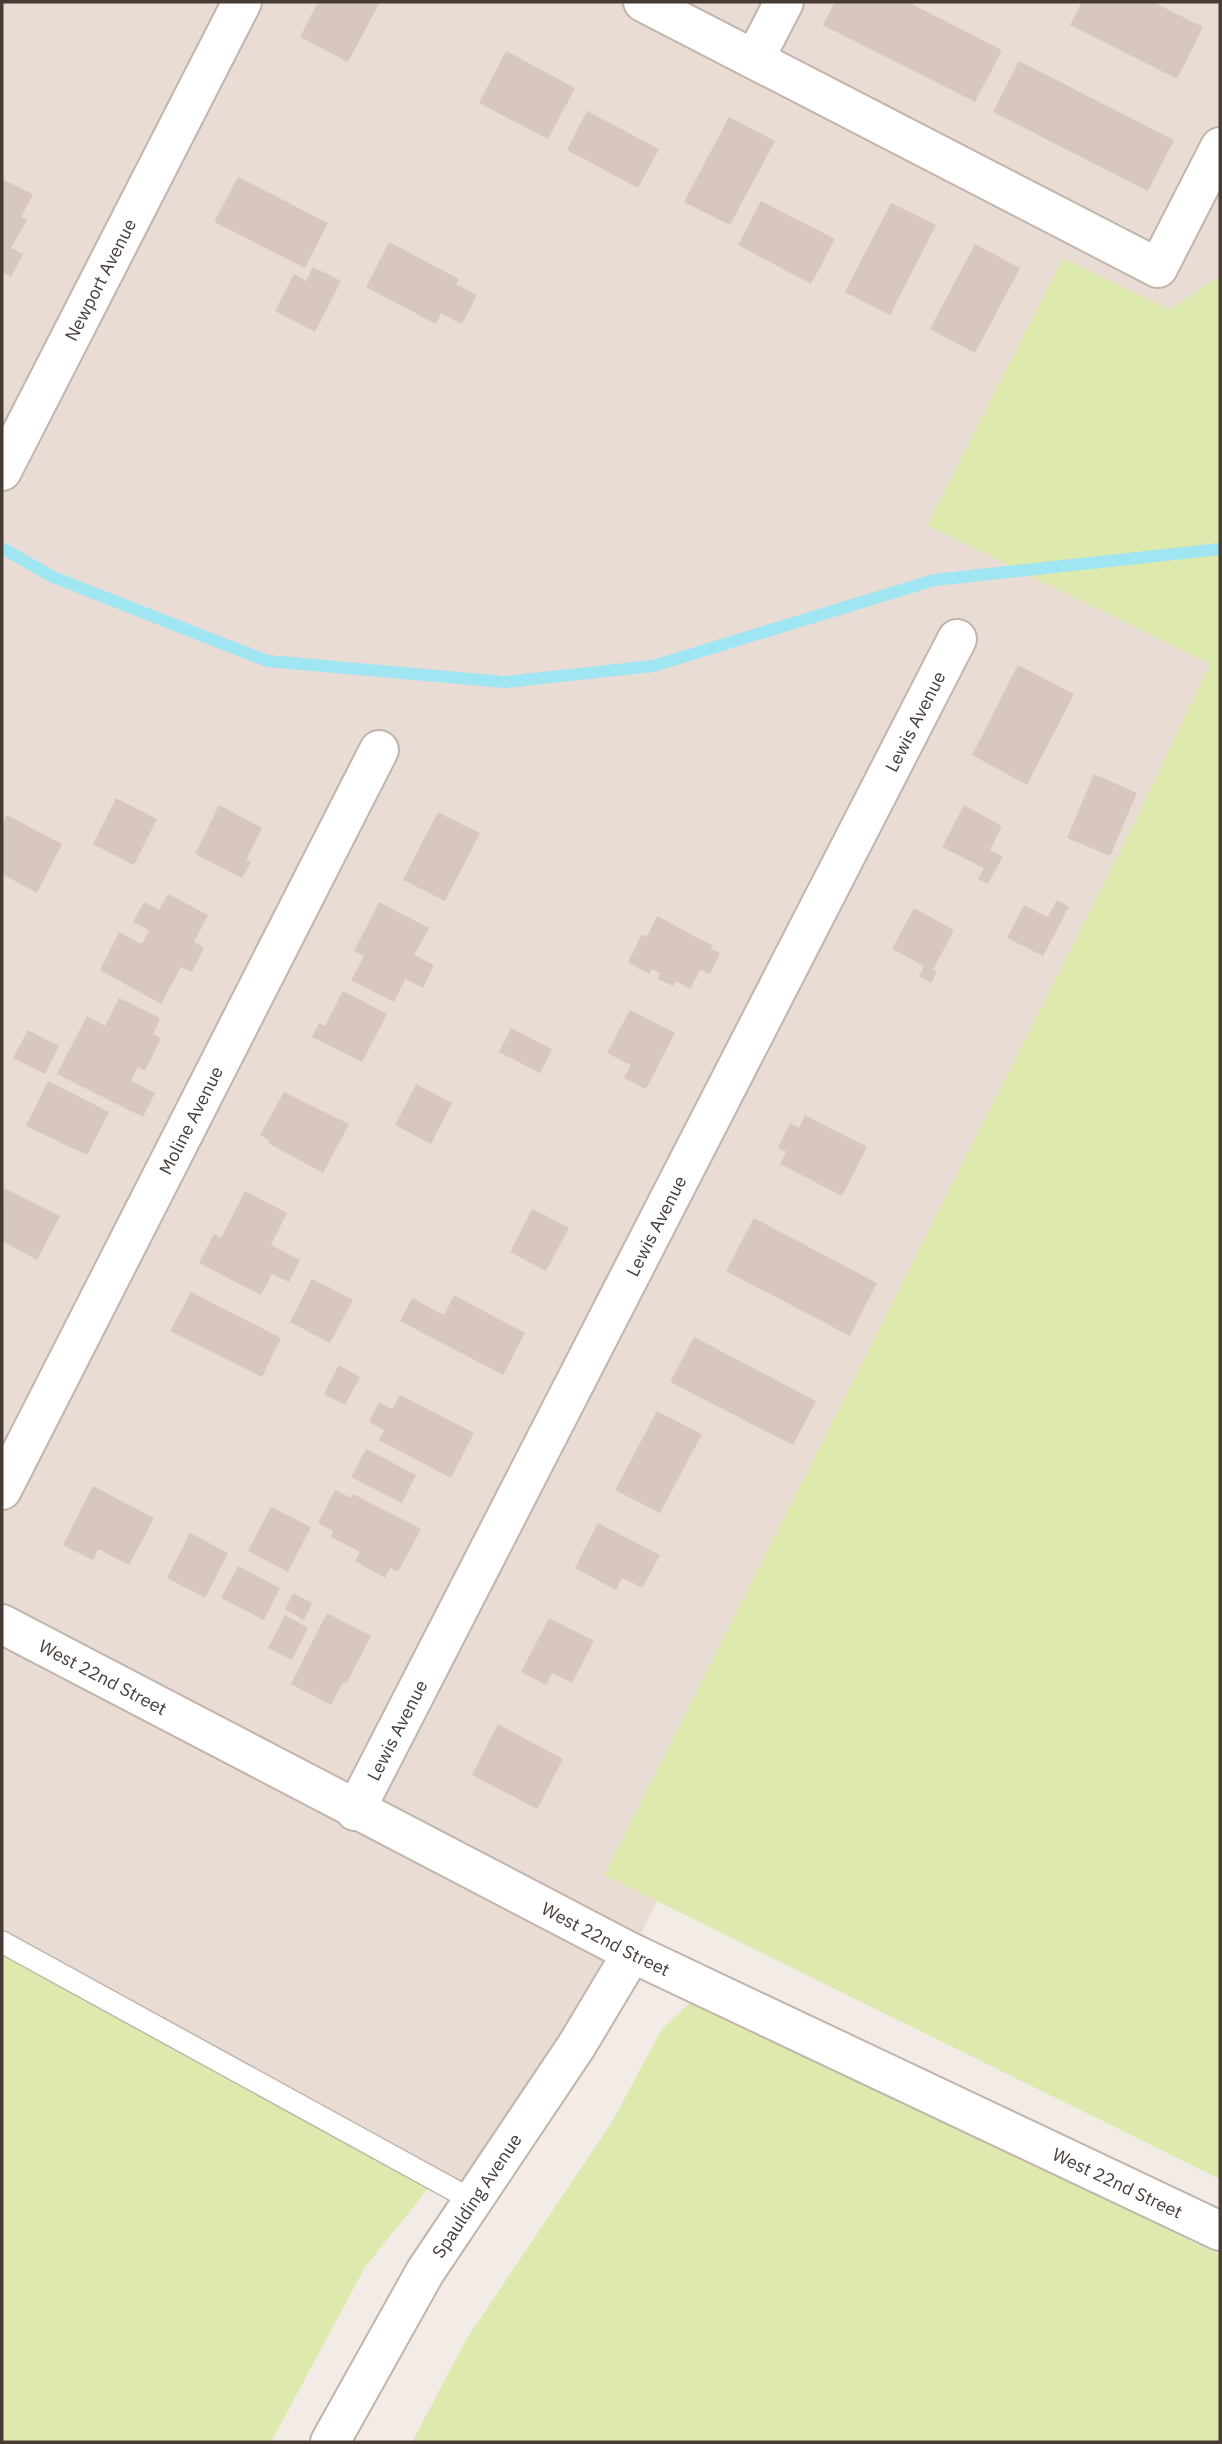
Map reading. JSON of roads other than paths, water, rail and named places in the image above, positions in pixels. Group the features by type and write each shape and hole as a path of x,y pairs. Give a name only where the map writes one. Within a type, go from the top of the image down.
{"street":[{"name":"Newport Avenue","path":"9,457 242,2"},
{"path":"643,2 1158,268 1220,147"},
{"path":"755,58 784,2"},
{"name":"Lewis Avenue","path":"355,1811 957,639"},
{"name":"Moline Avenue","path":"2,1490 379,750"},
{"name":"West 22nd Street","path":"2,1625 632,1953 1220,2231"},
{"name":"Spaulding Avenue","path":"330,2442 375,2358 472,2200 577,2045 632,1953"}],"lane":[{"path":"2,1942 472,2200"}],"waterway":[{"path":"2,548 53,577 267,661 505,682 653,666 934,580 1220,549"}]}
